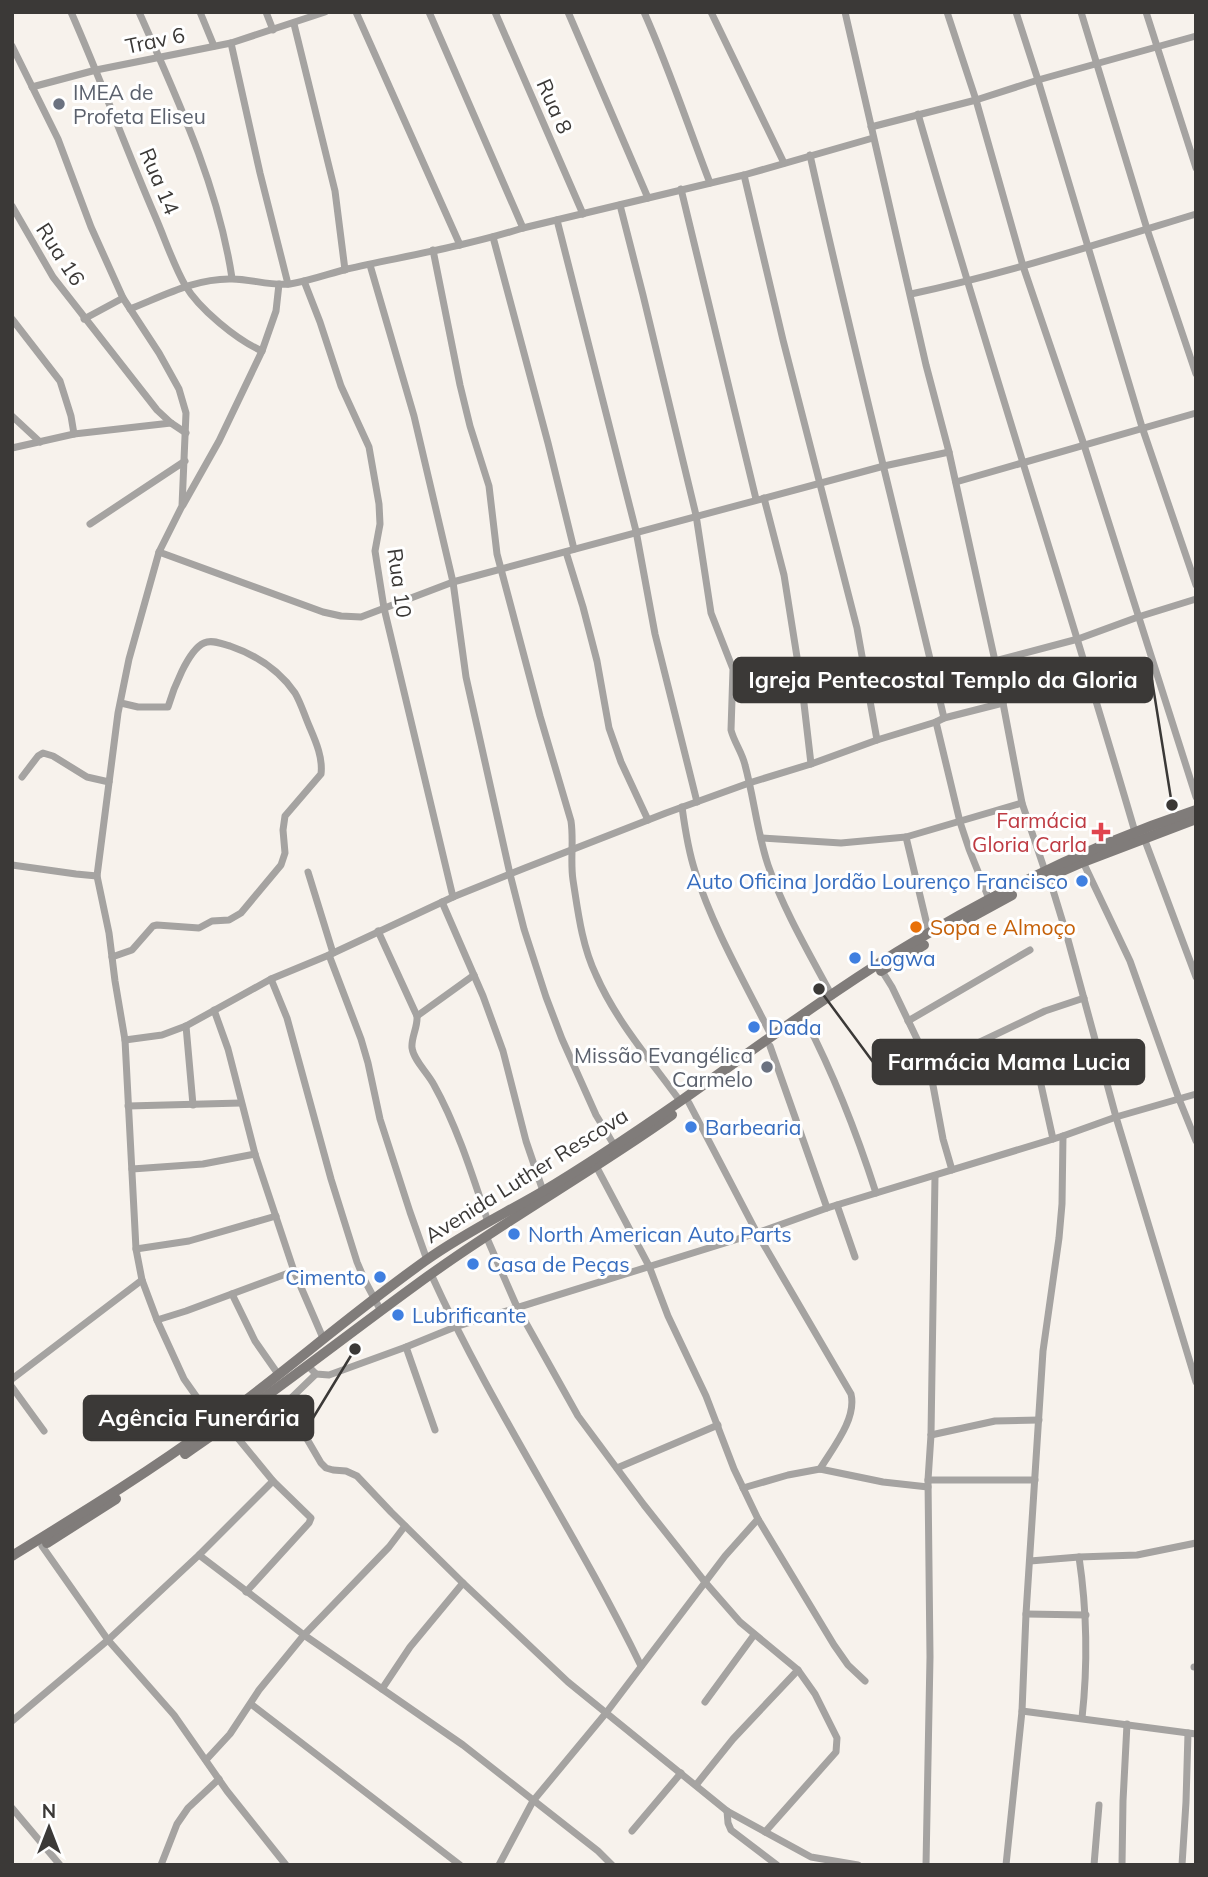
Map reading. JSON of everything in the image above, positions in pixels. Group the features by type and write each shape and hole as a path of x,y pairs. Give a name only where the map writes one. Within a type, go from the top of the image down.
{"main road":[{"name":"Avenida Luther Rescova","path":"771,1041 961,923 1047,874 1083,862 1196,810"},
{"name":"Avenida Luther Rescova","path":"12,1564 96,1513 312,1369 381,1311 431,1274 596,1167 832,996 895,954 989,899 1140,835 1196,819"},
{"name":"Avenida Luther Rescova","path":"12,1556 128,1484 215,1423 427,1259 543,1191 684,1102"}],"street":[{"name":"Rua 14","path":"71,12 135,171 186,286 236,337 262,351"},
{"path":"139,12 184,115 205,174 227,246 232,278"},
{"path":"200,12 214,46"},
{"path":"266,12 273,30"},
{"name":"Trav 6","path":"32,87 96,70 231,43 326,12"},
{"path":"356,12 460,245"},
{"path":"429,12 523,228"},
{"name":"Rua 8","path":"495,12 583,214"},
{"path":"568,12 649,198"},
{"path":"644,12 668,66 710,183"},
{"path":"710,12 784,163"},
{"path":"845,12 926,365 956,482 995,661 1022,803 1047,874 1116,1117 1194,1366 1196,1382"},
{"path":"947,12 976,100 1023,266 1084,445 1196,797"},
{"path":"1016,12 1142,428 1196,585"},
{"path":"1081,12 1147,229 1196,374"},
{"path":"1146,12 1196,168"},
{"path":"294,24 335,191 345,270"},
{"path":"871,127 976,100 1196,36"},
{"path":"231,43 288,284"},
{"path":"12,46 58,139 91,227 123,298 179,389 186,412 182,506"},
{"path":"918,114 966,282 1140,835 1196,977"},
{"path":"130,309 199,282 232,278 279,284 304,281 744,175 873,138"},
{"path":"810,155 944,718"},
{"path":"744,175 857,628 877,740"},
{"path":"681,190 760,499 784,575 811,764"},
{"path":"620,205 696,515 711,613 733,669 731,730 744,763 761,838 777,889 832,996"},
{"name":"Rua 16","path":"12,206 53,277 84,319 142,393 171,423 186,433"},
{"path":"911,294 966,282 1088,248 1196,214"},
{"path":"557,220 636,531 654,634 696,802"},
{"path":"493,237 574,549"},
{"path":"433,250 460,385 489,486 497,554 571,821 572,879 584,942 596,976 625,1025 684,1102 851,1394 852,1409 842,1434 820,1469"},
{"path":"370,265 414,416 453,582 466,677 510,874 533,959 562,1040 596,1115 614,1145"},
{"name":"Rua 10","path":"304,281 341,386 369,447 379,504 380,524 375,551 384,608 453,897"},
{"path":"215,1423 184,1379 142,1280 136,1249 125,1040 109,933 97,876 121,702 159,552 219,441 262,351 276,311 279,284"},
{"path":"84,319 123,298"},
{"path":"12,319 60,381 74,435"},
{"path":"956,482 1196,414"},
{"path":"12,415 40,442"},
{"path":"12,447 74,435 171,423"},
{"path":"159,552 323,612 361,617 453,582 696,515 884,466 949,452"},
{"path":"90,524 185,460"},
{"path":"566,552 597,661 610,728 621,762 648,820"},
{"path":"995,661 1078,639 1196,599"},
{"path":"112,957 132,950 153,926 199,928 212,921 229,920 241,913 281,865 285,853 285,816 321,774 322,766 316,743 295,693 268,664 249,652 208,641 199,646 189,659 168,707 138,707 121,702"},
{"path":"125,1040 162,1035 186,1026 271,979 453,897 648,820 877,740 944,718 1003,703"},
{"path":"936,722 960,822 989,899"},
{"path":"22,777 43,752 87,776 109,782"},
{"path":"761,838 841,843 906,837 1022,803"},
{"path":"682,807 692,859 707,905 771,1041 827,1208"},
{"path":"906,837 929,933"},
{"path":"1083,862 1130,961 1196,1141"},
{"path":"12,865 97,876"},
{"path":"308,872 331,954 368,1063 380,1119 427,1259"},
{"path":"442,902 503,1051 526,1141 543,1191"},
{"path":"378,931 417,1016 418,1024 412,1041 414,1054 435,1085 461,1146 488,1222"},
{"path":"908,1021 1030,950"},
{"path":"882,971 929,1064 943,1139 953,1170"},
{"path":"417,1016 474,975"},
{"path":"271,979 287,1018 331,1179 357,1262 381,1311"},
{"path":"929,1064 1045,1011 1084,998"},
{"path":"214,1010 228,1049 255,1154 294,1271 323,1338"},
{"path":"806,1021 845,1102 876,1194"},
{"path":"186,1026 193,1105"},
{"path":"1038,1070 1053,1139"},
{"path":"238,1438 286,1403 312,1369 329,1376 455,1327 1196,1094"},
{"path":"128,1106 241,1103"},
{"path":"1006,1865 1022,1711 1043,1351 1061,1215 1063,1136"},
{"path":"132,1169 203,1164 255,1154"},
{"path":"596,1167 649,1266 668,1316 758,1519 834,1645 848,1665 865,1681"},
{"path":"926,1865 930,1657 928,1483 935,1176"},
{"path":"837,1205 855,1257"},
{"path":"136,1249 189,1241 276,1216"},
{"path":"486,1236 517,1307 578,1416 705,1582 740,1622 798,1670 815,1694 837,1738 837,1749 765,1832"},
{"path":"157,1320 294,1271"},
{"path":"431,1274 455,1327 641,1666"},
{"path":"12,1380 142,1280"},
{"path":"232,1294 255,1341 278,1374"},
{"path":"406,1347 435,1430"},
{"path":"12,1387 44,1431"},
{"path":"286,1403 321,1463 333,1470 346,1471 357,1476 463,1583 568,1682 727,1811 811,1857 858,1865"},
{"path":"931,1435 995,1421 1039,1420"},
{"path":"227,1425 273,1482 311,1518 246,1592"},
{"path":"617,1468 718,1425"},
{"path":"743,1488 820,1469 883,1482 1035,1480"},
{"path":"12,1721 108,1640 273,1482"},
{"path":"499,1865 533,1801 606,1713 705,1582 758,1519"},
{"path":"206,1760 230,1734 259,1690 304,1635 389,1547 405,1526"},
{"path":"1030,1561 1137,1555 1196,1543"},
{"path":"42,1546 108,1640 174,1715 219,1779 286,1865"},
{"path":"199,1555 304,1635 463,1745 612,1865"},
{"path":"1079,1557 1086,1615 1087,1669 1082,1718"},
{"path":"382,1689 410,1647 463,1583"},
{"path":"1026,1614 1086,1615"},
{"path":"705,1702 754,1635"},
{"path":"696,1785 741,1729 798,1670"},
{"path":"251,1704 460,1865"},
{"path":"1022,1711 1192,1734 1181,1865"},
{"path":"1122,1865 1127,1724"},
{"path":"632,1831 681,1773"},
{"path":"161,1865 177,1824 188,1808 219,1779"},
{"path":"1094,1865 1099,1805"},
{"path":"12,1808 60,1865"},
{"path":"727,1811 730,1830 777,1865"}],"place":[{"name":"IMEA de Profeta Eliseu","path":"59,104"},
{"name":"Igreja Pentecostal Templo da Gloria","path":"1172,805"},
{"name":"Farmácia Gloria Carla","path":"1101,832"},
{"name":"Auto Oficina Jordão Lourenço Francisco","path":"1082,881"},
{"name":"Sopa e Almoço","path":"916,927"},
{"name":"Logwa","path":"855,958"},
{"name":"Farmácia Mama Lucia","path":"819,989"},
{"name":"Dada","path":"754,1027"},
{"name":"Missão Evangélica Carmelo","path":"767,1067"},
{"name":"Barbearia","path":"691,1127"},
{"name":"North American Auto Parts","path":"514,1234"},
{"name":"Casa de Peças","path":"473,1264"},
{"name":"Cimento","path":"380,1277"},
{"name":"Lubrificante","path":"398,1315"},
{"name":"Agência Funerária","path":"355,1349"}]}
